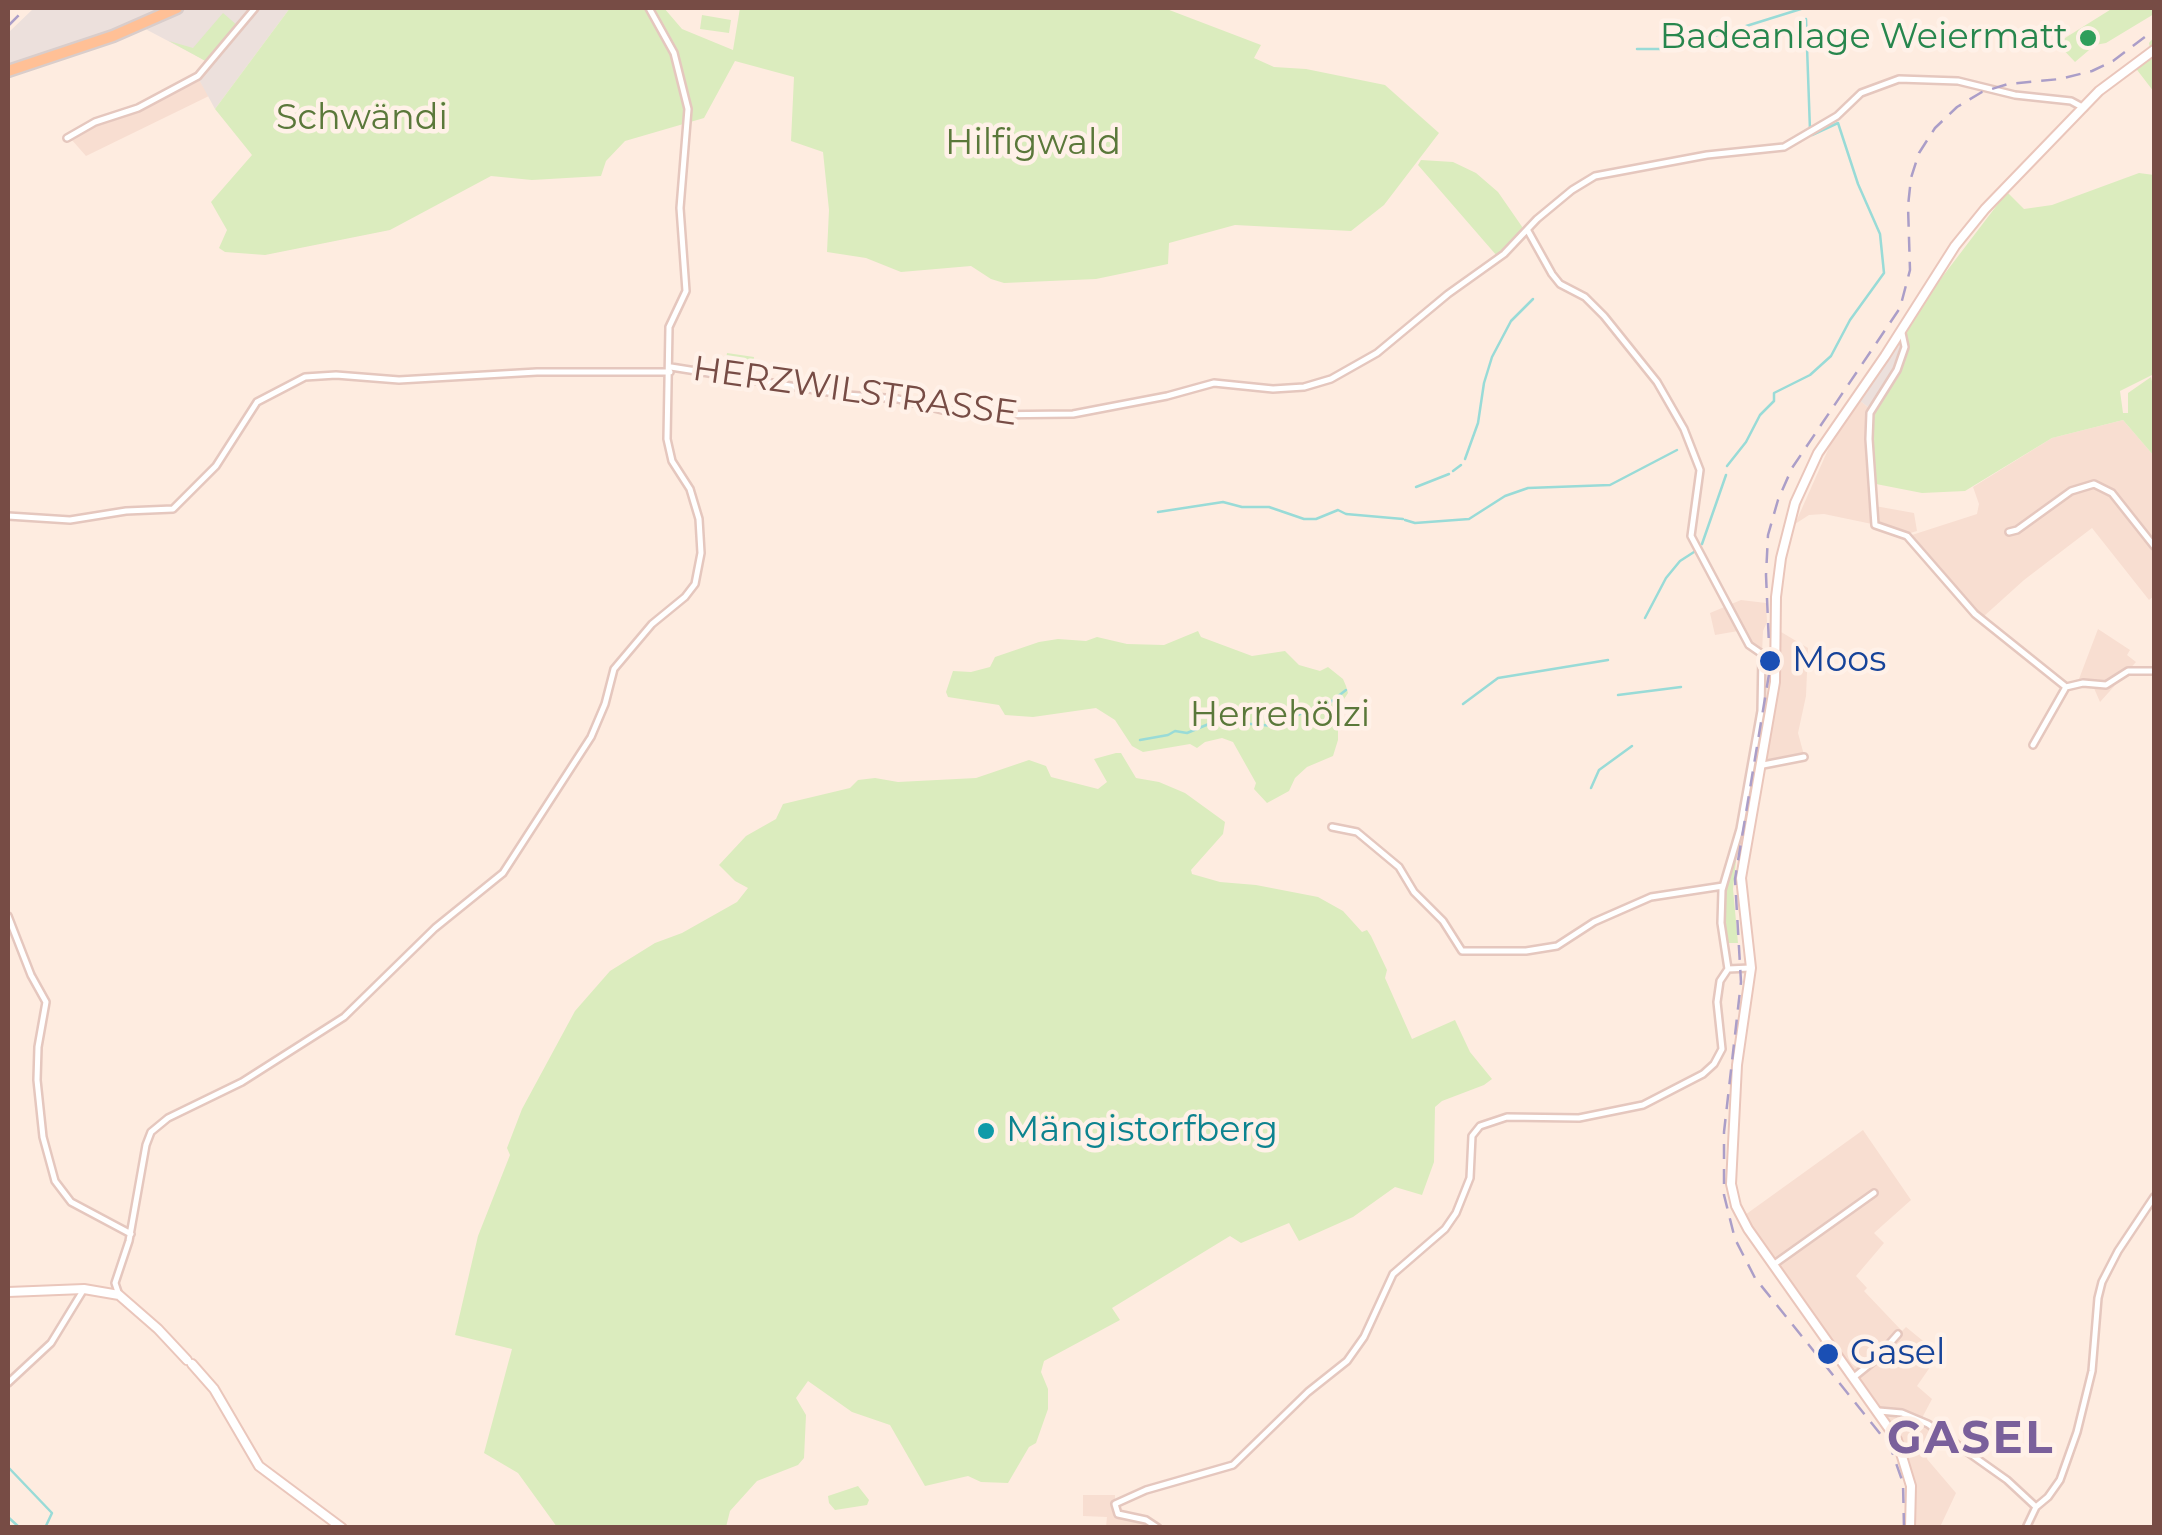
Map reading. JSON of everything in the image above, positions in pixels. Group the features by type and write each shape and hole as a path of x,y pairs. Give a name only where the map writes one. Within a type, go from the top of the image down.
{"main road":[{"path":"8,71 113,36 178,8"},
{"path":"1910,1528 1909,1474 1901,1449 1879,1411 1739,1214 1730,1177 1738,1057 1751,968 1741,882 1776,674 1778,579 1789,521 1805,478 1824,442 1901,332 1940,267 1970,227 2099,91 2154,50"},
{"path":"8,1292 84,1289 119,1295 158,1329 214,1389 256,1462 342,1528"}],"street":[{"path":"67,138 91,124 138,108 198,76 256,8"},
{"path":"119,1295 116,1282 131,1234 151,1132 168,1118 242,1082 344,1017 435,928 503,873 591,738 618,664 652,624 691,590 700,568 700,531 690,489 668,448 669,327 686,291 680,208 688,109 674,53 649,8"},
{"name":"HERZWILSTRASSE","path":"8,516 70,520 173,509 216,466 257,402 305,377 399,380 670,369 898,399 983,416 1073,414 1214,383 1253,388 1304,387 1331,379 1377,353 1587,179 1706,155 1778,149 1837,116 1861,92 1889,80 1939,78 2015,95 2070,101 2084,108"},
{"path":"1158,1528 1146,1520 1118,1514 1115,1504 1146,1490 1233,1465 1352,1355 1392,1274 1445,1229 1456,1213 1470,1178 1469,1124 1480,1126 1507,1117 1569,1119 1631,1108 1660,1099 1694,1080 1712,1066 1722,1049 1718,1002 1720,981 1728,969 1720,923 1723,886 1740,829 1761,710 1762,654 1749,646 1691,536 1700,462 1674,410 1604,316 1585,297 1556,280 1528,231"},
{"path":"1901,332 1906,342 1897,370 1870,412 1875,526 1908,536 1975,614 2066,686 2106,685 2128,671 2154,671"},
{"path":"2009,532 2070,491 2094,484 2112,494 2154,546"},
{"path":"2033,745 2066,686"},
{"path":"1762,765 1804,757"},
{"path":"1332,828 1357,832 1398,867 1414,892 1443,921 1462,951 1526,951 1557,946 1594,922 1639,901 1671,892 1723,886"},
{"path":"8,916 46,1002 37,1080 43,1138 55,1181 71,1202 131,1234"},
{"path":"1728,969 1751,968"},
{"path":"1773,1265 1874,1193"},
{"path":"2026,1528 2036,1507 2060,1480 2078,1426 2092,1372 2102,1282 2154,1197"},
{"path":"104,1291 116,1282"},
{"path":"8,1383 51,1343 84,1289"},
{"path":"1854,1377 1898,1334"},
{"path":"1879,1411 1902,1413 1931,1426 2006,1479 2036,1507"}],"shaded area":[{"path":"34,8 290,8 215,109 196,74 208,62 134,23 8,70 8,33"},
{"path":"196,74 209,96 86,156 65,137 96,118 127,109"},
{"path":"1903,338 1896,369 1875,401 1873,411 1859,400"},
{"path":"1859,400 1873,411 1870,449 1875,506 1914,513 1917,531 1907,534 1824,514 1809,515 1795,524 1835,434"},
{"path":"2123,420 2154,456 2154,596 2149,600 2092,528 1983,617 1912,535 1977,514 1979,504 1973,487 2052,438"},
{"path":"1741,600 1766,603 1762,654 1744,630 1715,635 1710,613"},
{"path":"1776,629 1808,648 1806,696 1798,733 1804,755 1762,765 1775,682"},
{"path":"2098,629 2130,650 2127,655 2136,662 2100,702 2093,686 2079,679"},
{"path":"1863,1130 1911,1200 1874,1233 1884,1243 1856,1276 1867,1288 1864,1291 1902,1331 1906,1327 1939,1354 1917,1386 1932,1399 1922,1418 1937,1427 1927,1459 1956,1493 1940,1527 1913,1527 1913,1486 1899,1439 1882,1409 1746,1221 1745,1215"},
{"path":"1083,1495 1115,1495 1115,1511 1158,1527 1106,1527 1107,1517 1083,1516"}],"green space":[{"path":"290,8 664,8 682,29 733,50 740,8 1164,8 1261,45 1254,58 1274,67 1306,69 1385,85 1439,133 1384,205 1351,231 1235,225 1169,243 1168,264 1096,279 1004,283 971,266 901,272 866,258 827,252 829,210 823,152 791,141 794,77 735,61 704,118 625,141 606,161 601,176 532,180 491,176 390,230 265,255 225,252 219,248 227,230 211,202 252,155 215,109"},
{"name":"Badeanlage Weiermatt","path":"2113,8 2154,8 2154,14 2106,43 2095,45 2075,62 2057,43"},
{"path":"223,13 238,26 209,63 169,41 193,48"},
{"path":"702,15 731,20 729,33 700,29"},
{"path":"2154,37 2154,92 2131,62 2150,49"},
{"path":"1421,160 1453,162 1476,173 1498,192 1525,231 1497,256 1418,165"},
{"path":"2139,173 2154,175 2154,374 2120,391 2123,413 2128,413 2128,393 2151,377 2154,456 2123,420 2052,438 1965,491 1922,493 1876,484 1870,449 1873,411 1902,364 1906,333 1930,293 2007,192 2024,209 2052,205"},
{"path":"727,353 754,357 752,370 725,367"},
{"name":"Herrehölzi","path":"1198,631 1201,637 1252,656 1285,651 1299,665 1320,671 1328,667 1346,686 1348,693 1338,708 1338,740 1333,756 1307,767 1289,791 1267,803 1254,789 1256,783 1233,742 1222,738 1197,748 1190,744 1143,752 1132,746 1115,720 1096,708 1033,717 1005,715 999,705 948,697 946,692 953,671 990,667 995,657 1039,642 1086,641 1097,637 1127,644 1164,645"},
{"path":"1121,753 1136,778 1185,793 1225,822 1223,834 1191,870 1192,874 1318,897 1343,911 1362,932 1367,930 1371,936 1412,1039 1455,1020 1470,1052 1492,1079 1435,1107 1434,1162 1422,1195 1395,1187 1353,1217 1299,1241 1289,1223 1241,1243 1230,1236 1112,1308 1120,1320 1044,1361 1041,1372 1048,1389 1048,1409 1036,1443 1029,1447 1008,1483 981,1482 968,1476 925,1486 890,1425 852,1412 808,1381 796,1398 806,1415 804,1458 798,1465 757,1481 730,1511 726,1527 557,1527 518,1473 484,1453 512,1349 455,1335 478,1236 510,1155 507,1148 522,1109 575,1011 610,971 655,943 682,933 737,902 748,888 719,865 746,836 776,819 783,804 850,788 858,780 976,778 1029,760 1046,766 1051,777 1098,789 1107,782 1094,759"},
{"path":"1738,842 1733,889 1738,943 1725,943 1724,899"},
{"path":"858,1486 869,1500 867,1505 835,1510 829,1503 828,1496"}],"waterway":[{"path":"1711,37 1804,8"},
{"path":"1806,19 1810,130"},
{"path":"1637,49 1669,49 1707,38"},
{"path":"1727,466 1760,415 1774,401 1774,393 1810,375 1831,356 1850,320 1884,273 1880,234 1838,123 1812,135"},
{"path":"1465,459 1478,423 1492,357 1511,321 1533,299"},
{"path":"1405,520 1415,523 1469,519 1505,496 1528,488 1610,485 1677,450"},
{"path":"1453,471 1461,465"},
{"path":"1416,487 1449,474"},
{"path":"1702,544 1726,475"},
{"path":"1158,512 1223,502 1269,507 1304,519 1316,519 1338,510 1403,519"},
{"path":"1645,618 1666,578 1694,552"},
{"path":"1463,704 1498,678 1608,660"},
{"path":"1618,695 1681,687"},
{"path":"1140,740 1175,731 1187,733 1216,721 1274,726 1323,708 1346,690"},
{"path":"1591,788 1599,770 1632,746"},
{"path":"8,1467 52,1513 45,1528"},
{"path":"8,1517 20,1528"}],"railway":[{"path":"8,26 26,8"},
{"path":"1904,1528 1903,1483 1890,1446 1755,1278 1735,1239 1724,1195 1724,1132 1741,982 1735,879 1770,668 1768,535 1792,468 1900,308 1910,270 1911,178 1919,153 1935,128 1957,107 1982,92 2092,71 2113,61 2154,30"}],"place":[{"name":"Badeanlage Weiermatt","path":"2088,38"},
{"name":"Moos","path":"1770,661"},
{"name":"Mängistorfberg","path":"986,1131"},
{"name":"Gasel","path":"1828,1354"}],"district":[{"name":"GASEL","path":"1971,1440"}],"park label":[{"name":"Schwändi","path":"362,119"},
{"name":"Hilfigwald","path":"1033,144"}]}
